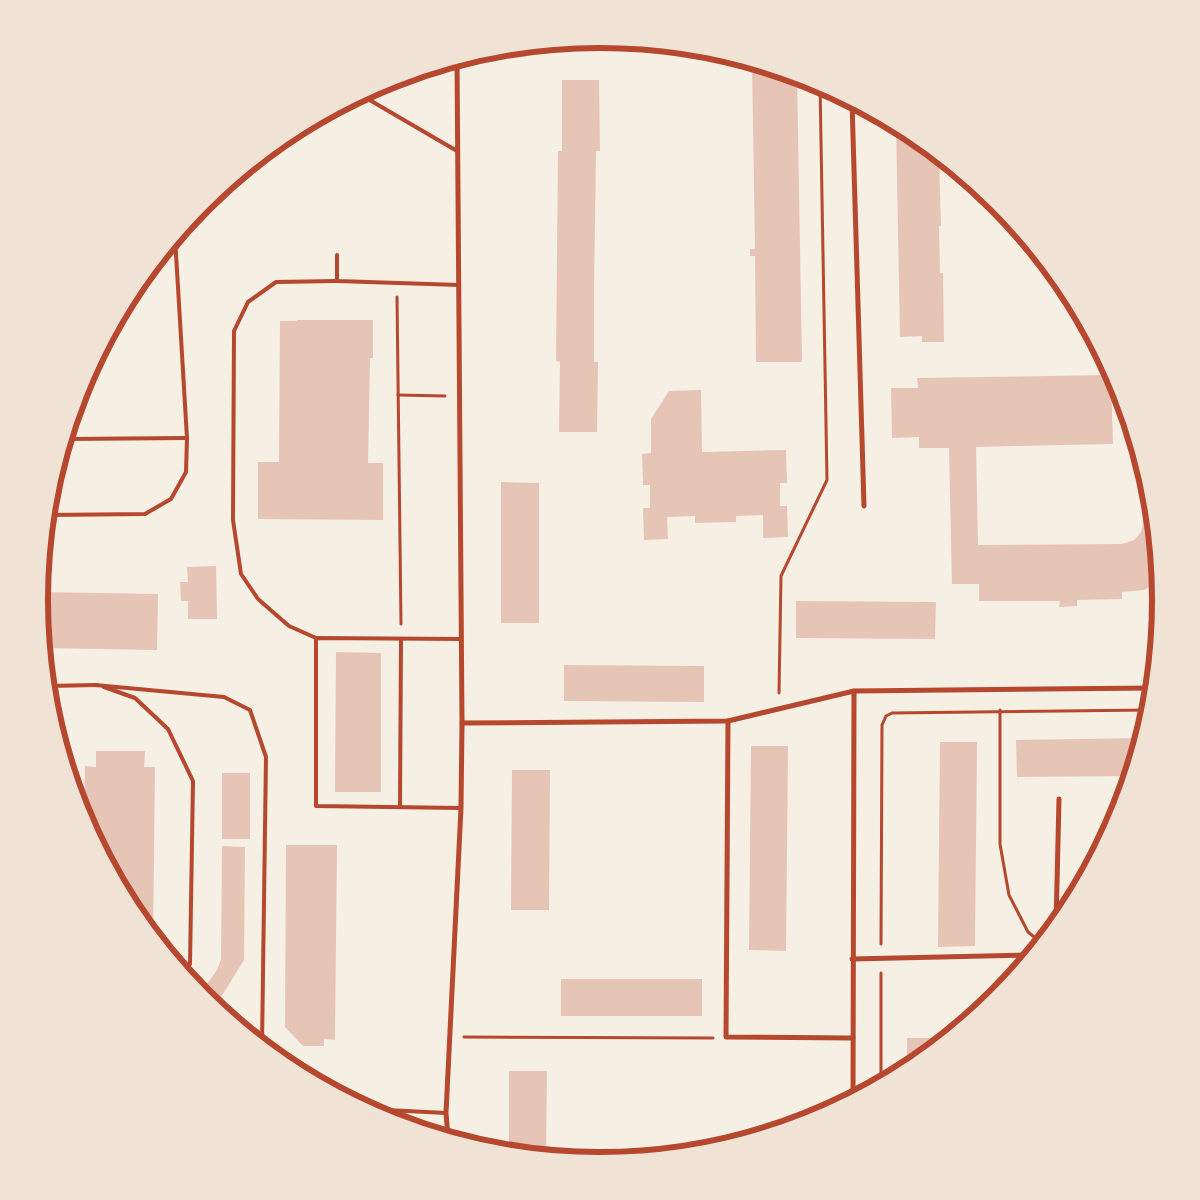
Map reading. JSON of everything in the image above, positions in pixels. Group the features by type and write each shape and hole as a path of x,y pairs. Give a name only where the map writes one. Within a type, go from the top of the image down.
{"street":[{"path":"448,1131 446,1113 461,808 462,723 457,66"},
{"path":"852,109 864,506"},
{"path":"462,723 728,720 854,690 1145,688"},
{"path":"853,1091 854,690"},
{"path":"728,720 726,1038 853,1038"},
{"path":"1056,911 1059,799"},
{"path":"852,959 1022,955"}],"lane":[{"path":"369,99 457,151"},
{"path":"54,515 145,514 171,499 186,472 188,438 177,246"},
{"path":"337,255 337,281"},
{"path":"459,285 337,281 276,282 248,302 234,332 233,520 241,574 258,599 289,626 316,638 461,639"},
{"path":"72,439 188,438"},
{"path":"316,638 316,806 461,808"},
{"path":"400,807 401,639"},
{"path":"95,684 135,698 168,729 193,781 190,964 188,967"},
{"path":"54,686 95,684 224,697 250,710 266,757 262,1036"},
{"path":"389,1110 446,1113"}],"path":[{"path":"779,708 781,576 827,480 820,94"},
{"path":"396,283 401,639"},
{"path":"398,395 459,396"},
{"path":"1000,690 1000,844 1009,895 1028,932 1036,939"},
{"path":"881,1075 882,726 886,716 892,713 1142,710"},
{"path":"451,1038 726,1038"}],"building":[{"path":"752,69 797,85 802,362 756,362 755,256 750,256 750,249 755,249"},
{"path":"562,80 599,80 600,151 596,151 594,291 594,362 598,362 597,432 559,432 560,362 556,361 558,151 562,151"},
{"path":"896,134 939,165 940,273 943,273 944,342 922,342 922,336 900,337"},
{"path":"373,320 373,358 370,358 368,463 383,463 383,520 258,519 258,462 279,462 280,321"},
{"path":"1104,375 1112,393 1113,444 976,447 978,545 1122,544 1134,540 1141,532 1144,520 1144,502 1148,528 1152,585 1144,590 1122,592 1122,599 1077,600 1077,606 1059,607 1060,601 979,601 979,584 952,584 949,448 919,448 919,437 892,438 891,388 918,388 917,378"},
{"path":"701,390 702,452 786,450 787,483 780,483 780,506 787,506 788,537 763,538 763,515 736,516 736,522 695,523 695,516 667,517 668,539 644,540 643,508 650,508 650,485 643,485 642,454 651,453 651,419 669,391"},
{"path":"501,482 539,483 539,623 501,623"},
{"path":"216,566 217,619 188,619 188,601 181,601 180,582 188,582 187,567"},
{"path":"48,592 158,594 157,650 50,648"},
{"path":"796,601 936,602 935,639 796,638"},
{"path":"336,652 381,653 381,792 335,792"},
{"path":"564,665 704,666 704,702 564,701"},
{"path":"1135,738 1124,776 1017,777 1016,740"},
{"path":"940,742 977,742 975,946 938,947"},
{"path":"751,746 788,746 786,951 749,950"},
{"path":"96,751 145,751 144,767 155,767 153,924 141,907 104,844 84,797 85,766 96,767"},
{"path":"512,770 550,770 549,910 511,910"},
{"path":"222,773 250,773 250,839 222,839"},
{"path":"286,845 337,845 335,1040 324,1039 324,1046 303,1046 285,1027"},
{"path":"222,846 245,847 244,960 219,1000 205,987 217,970 221,960"},
{"path":"561,979 702,979 702,1016 561,1016"},
{"path":"907,1038 936,1038 907,1059"},
{"path":"509,1071 547,1071 546,1150 509,1145"}]}
